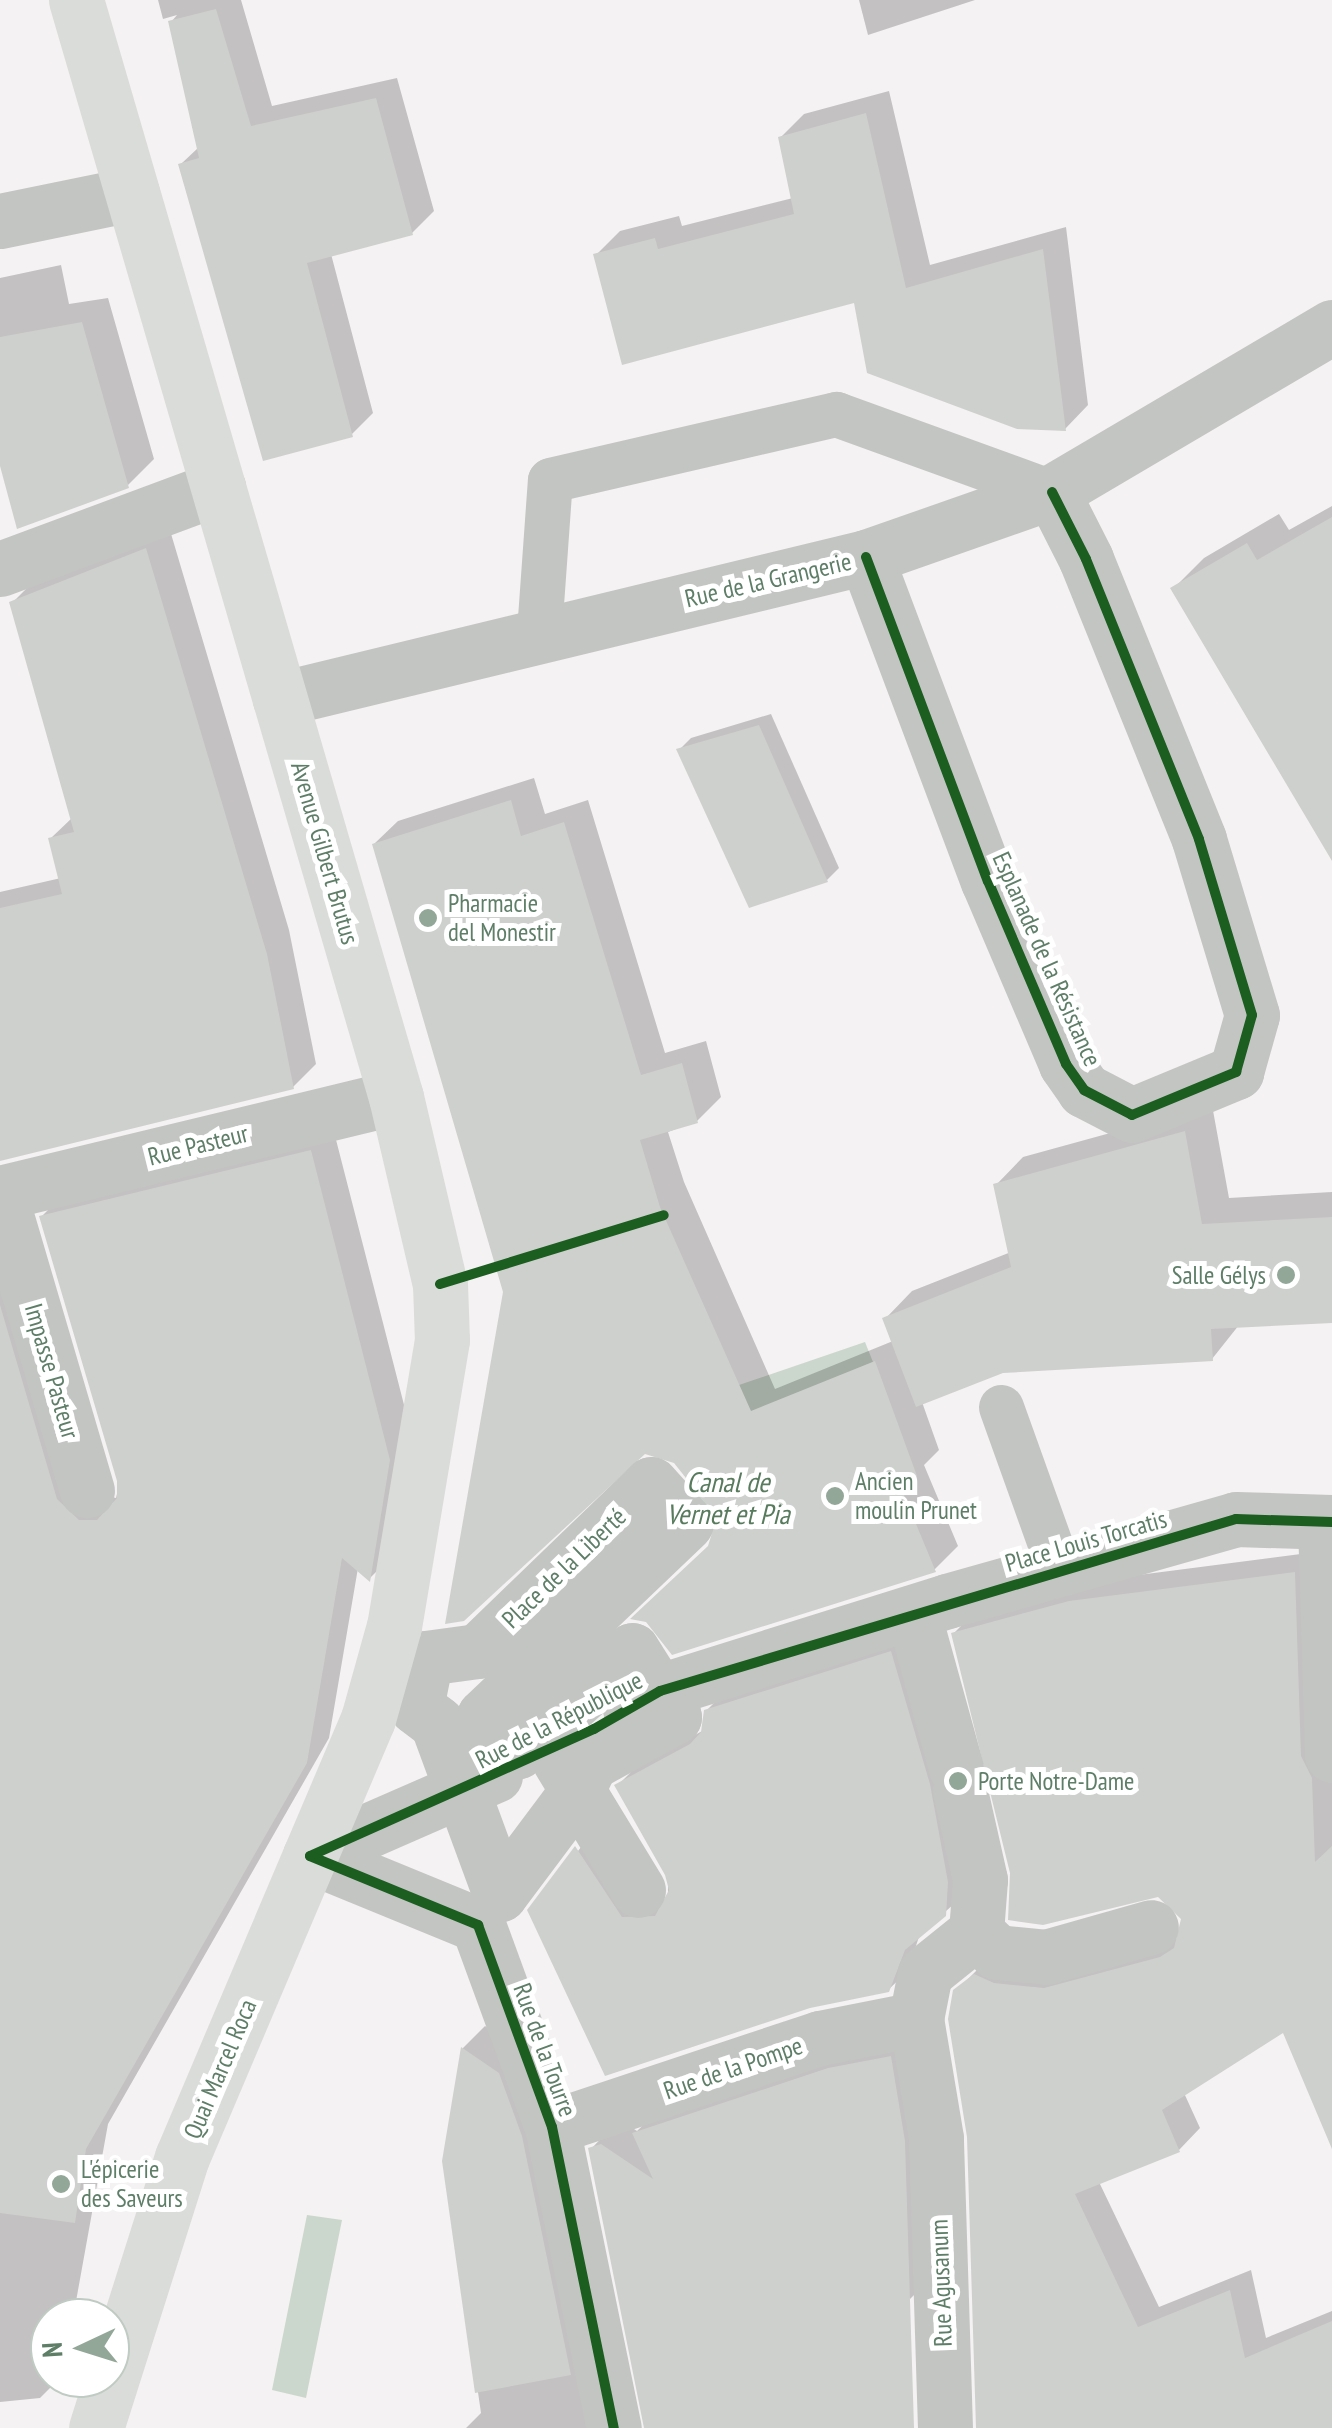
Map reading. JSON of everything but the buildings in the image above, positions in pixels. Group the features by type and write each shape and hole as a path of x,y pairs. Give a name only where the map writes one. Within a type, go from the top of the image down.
{"main road":[{"name":"Avenue Gilbert Brutus","path":"76,0 396,1097 440,1284 442,1340 394,1626 368,1718"},
{"name":"Quai Marcel Roca","path":"96,2428 182,2158 368,1718"}],"street":[{"path":"0,221 132,194"},
{"name":"Rue de la Grangerie","path":"280,699 539,632 866,557 1052,492 1332,327"},
{"path":"0,569 218,488"},
{"name":"Esplanade de la Résistance","path":"866,557 988,881 1066,1064 1084,1090 1132,1115 1236,1072 1252,1016 1199,839 1086,558 1052,492"},
{"name":"Rue Pasteur","path":"0,1194 396,1097"},
{"name":"Impasse Pasteur","path":"0,1194 87,1490"},
{"name":"Place de la Liberté","path":"564,1770 500,1894 437,1722 416,1707 426,1658 478,1650 651,1484 686,1524 484,1716 516,1752 632,1650 660,1691"},
{"name":"Place Louis Torcatis","path":"930,1607 1236,1518 1328,1523"},
{"path":"1328,1523 1332,1755"},
{"path":"916,2019 925,1973 976,1932 980,1880 958,1780 930,1607"},
{"name":"Rue de la République","path":"310,1856 460,1791 564,1770 660,1691 930,1607"},
{"path":"564,1770 638,1890"},
{"name":"Rue de la Tourre","path":"310,1856 478,1925 552,2126 614,2428"},
{"path":"976,1932 997,1952 1046,1957 1151,1927"},
{"name":"Rue de la Pompe","path":"552,2126 820,2038 916,2019"},
{"name":"Rue Agusanum","path":"916,2019 936,2138 945,2428"}],"lane":[{"path":"539,632 550,480 836,414 1052,492"},
{"path":"1000,1406 1059,1570"}],"water":[{"name":"Canal de Vernet et Pia","path":"865,1342 873,1362 728,1552 679,1497 707,1469 739,1385"},
{"path":"307,2215 342,2220 306,2398 272,2390"}],"cycle path":[{"path":"866,557 988,881 1066,1064 1084,1090 1132,1115 1236,1072 1252,1015 1199,839 1086,559 1052,492"},
{"path":"440,1284 664,1215"},
{"path":"310,1856 594,1729 660,1691 1236,1519 1332,1522"},
{"path":"310,1856 478,1925 552,2127 614,2428"}],"place":[{"name":"Pharmacie del Monestir","path":"428,918"},
{"name":"Salle Gélys","path":"1286,1275"},
{"name":"Ancien moulin Prunet","path":"835,1496"},
{"name":"Porte Notre-Dame","path":"958,1781"},
{"name":"L'épicerie des Saveurs","path":"61,2184"}]}
